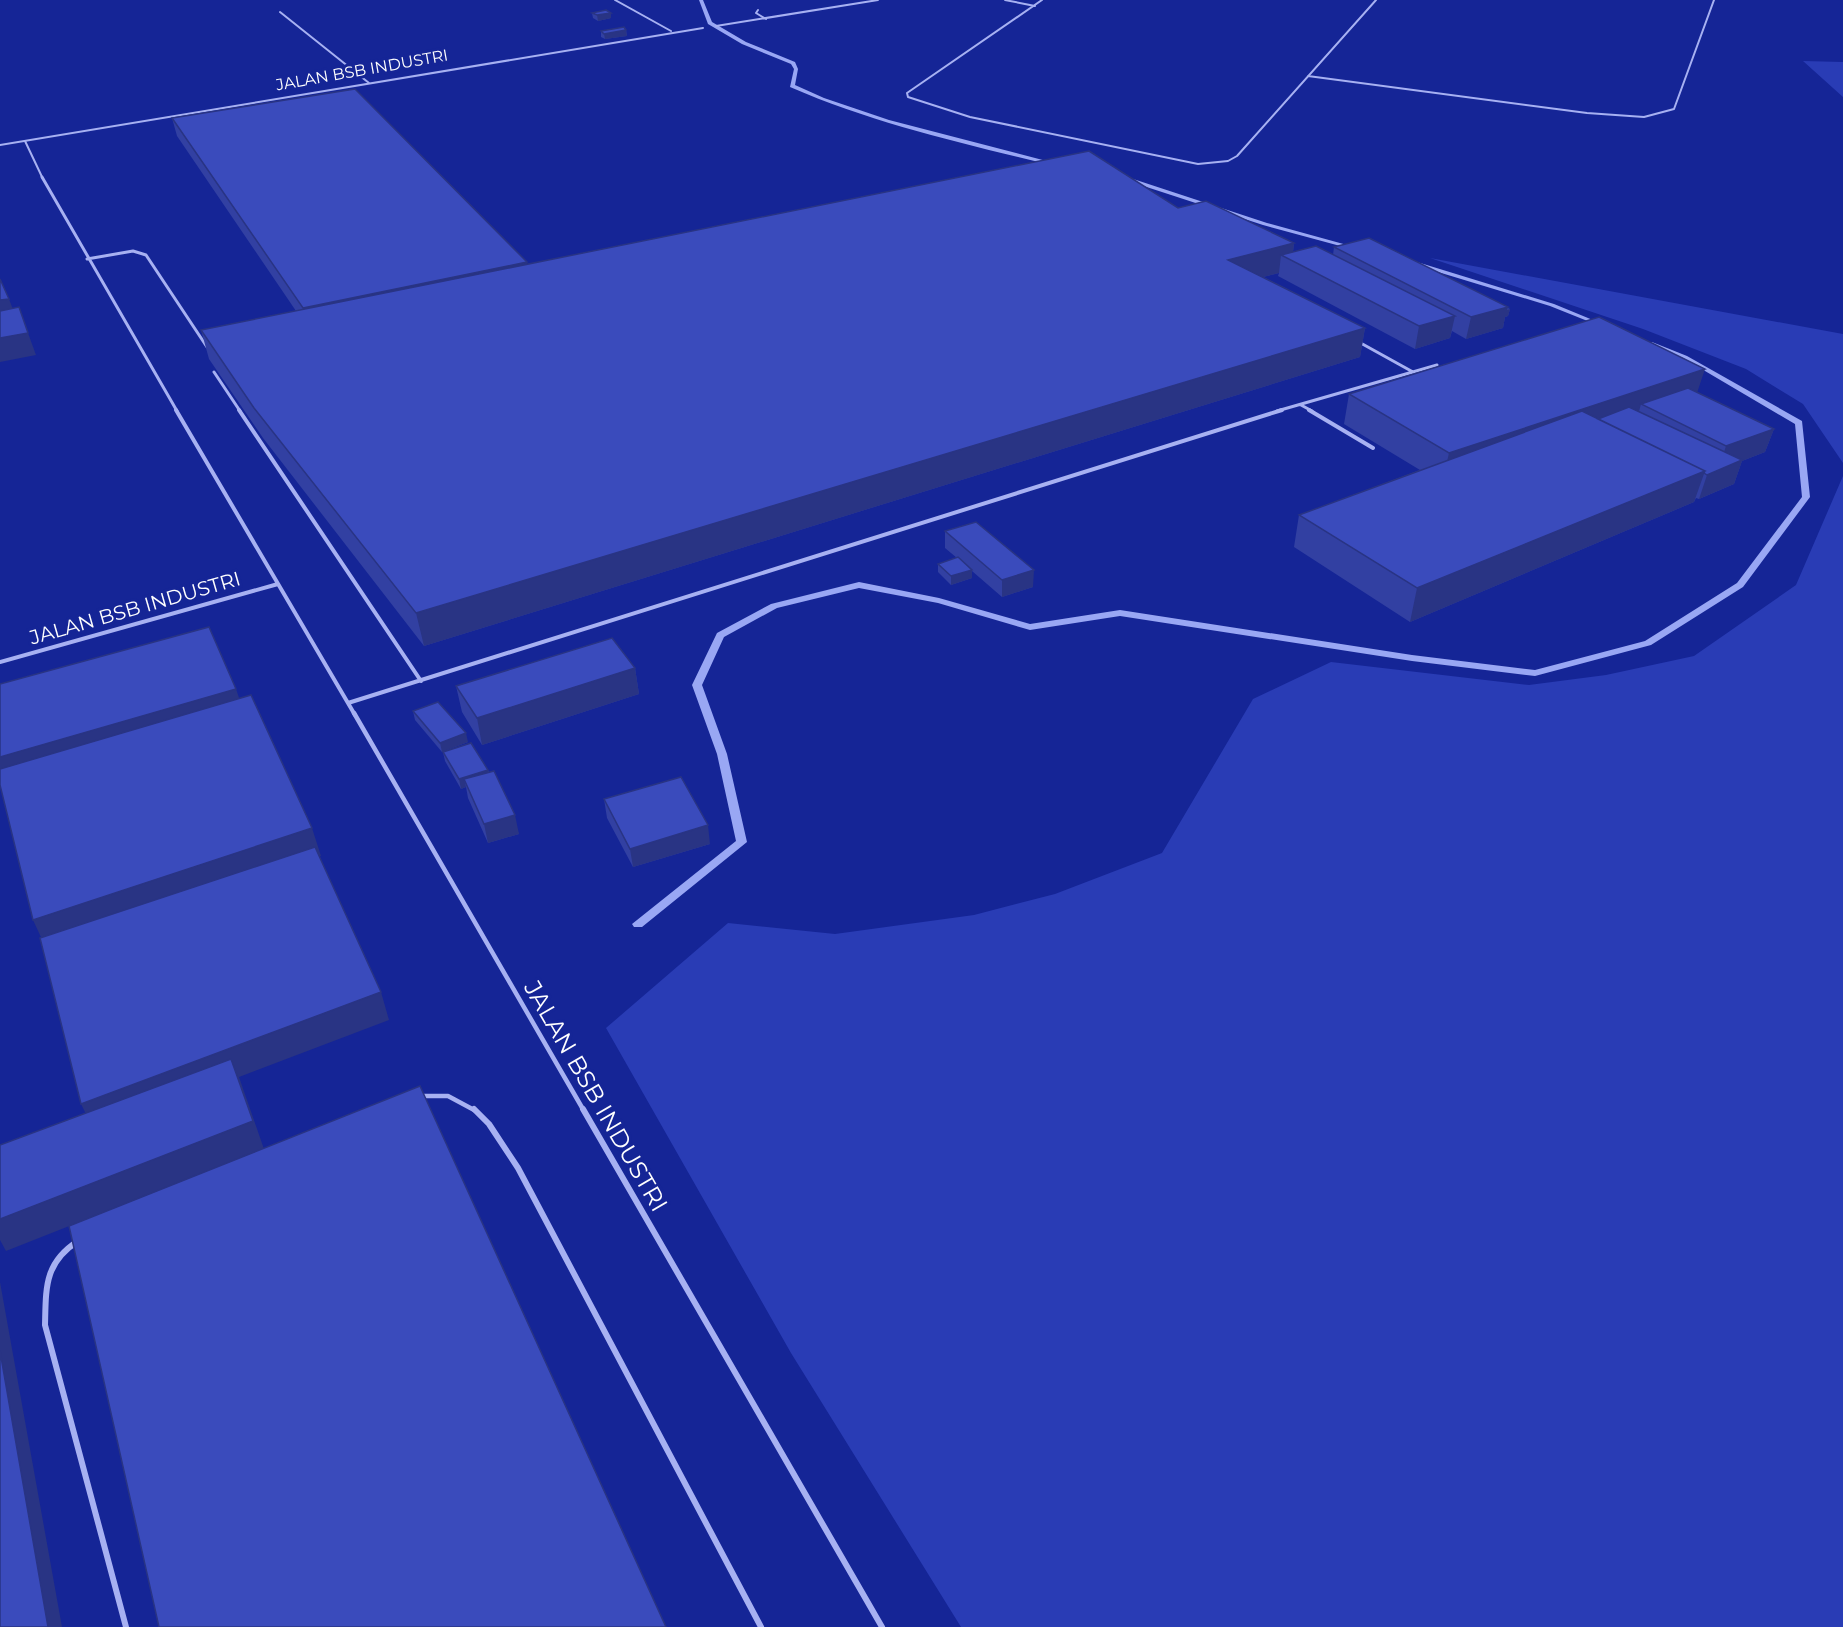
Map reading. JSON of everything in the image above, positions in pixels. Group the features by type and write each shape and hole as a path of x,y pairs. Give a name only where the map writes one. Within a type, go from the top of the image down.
{"lane":[{"path":"615,0 671,31"},
{"path":"716,26 878,0"},
{"path":"1005,0 1035,6"},
{"path":"1042,0 907,93 915,100 970,117 1206,164 1228,161 1237,156 1376,0"},
{"path":"1308,76 1587,113 1644,117 1674,109 1714,0"},
{"path":"758,10 756,13 766,19"},
{"path":"280,12 369,83"},
{"name":"JALAN BSB INDUSTRI","path":"0,145 703,27"},
{"name":"JALAN BSB INDUSTRI","path":"25,141 37,168 87,259 348,703 882,1627"},
{"path":"87,259 133,250 146,255 209,350"},
{"path":"1351,338 1413,372"},
{"path":"348,703 1302,405 1437,365"},
{"path":"214,372 421,681"},
{"path":"1302,405 1373,448"},
{"name":"JALAN BSB INDUSTRI","path":"0,662 278,584"},
{"path":"411,1097 447,1095 472,1105 493,1128 518,1168 761,1627"},
{"path":"82,1239 65,1247 47,1276 45,1325 126,1627"}],"shaded area":[{"path":"1803,61 1843,62 1843,97"},
{"path":"1430,258 1843,334 1843,463 1803,404 1746,369 1643,329"},
{"path":"1843,476 1843,1627 961,1627 791,1353 606,1028 728,923 835,934 974,915 1055,894 1162,853 1253,699 1331,662 1529,685 1606,675 1694,656 1796,585"}],"building":[{"path":"606,10 611,13 597,15 592,13"},
{"path":"624,27 626,30 604,34 601,31"},
{"path":"355,89 527,262 303,308 172,118"},
{"path":"1089,151 1178,208 1206,201 1294,243 1228,260 1365,328 416,613 254,408 201,330"},
{"path":"1369,238 1508,307 1471,317 1334,247"},
{"path":"1316,246 1455,316 1419,326 1281,255"},
{"path":"0,279 9,299 0,300"},
{"path":"19,307 28,333 0,338 0,311"},
{"path":"1599,317 1705,369 1449,453 1349,394"},
{"path":"1688,388 1774,429 1726,446 1641,404"},
{"path":"1629,407 1742,460 1707,475 1705,471 1598,419"},
{"path":"1582,411 1705,471 1417,588 1299,515"},
{"path":"976,522 1034,570 1002,580 945,531"},
{"path":"958,557 972,570 951,576 938,564"},
{"path":"209,627 236,689 0,757 0,684"},
{"path":"612,638 635,668 477,718 456,686"},
{"path":"251,695 312,828 33,920 0,785 0,769"},
{"path":"438,702 466,733 440,743 413,711"},
{"path":"471,743 488,770 459,779 443,752"},
{"path":"494,771 515,815 484,824 464,779"},
{"path":"681,777 708,825 630,849 604,799"},
{"path":"315,847 381,992 81,1104 40,938"},
{"path":"231,1059 253,1121 0,1219 0,1145"},
{"path":"420,1086 666,1627 159,1627 69,1226"},
{"path":"0,1351 48,1627 0,1627"}],"waterway":[{"path":"701,0 710,23 744,43 793,63 796,69 792,86 854,111 955,140 1055,164"},
{"path":"1121,177 1265,224 1355,248"},
{"path":"1417,264 1552,305 1602,325"},
{"path":"638,924 742,842 722,754 697,685 720,635 774,606 859,585 939,601 1030,627 1120,613 1412,658 1535,673 1648,643 1740,585 1806,497 1799,423 1685,357 1650,343"}]}
